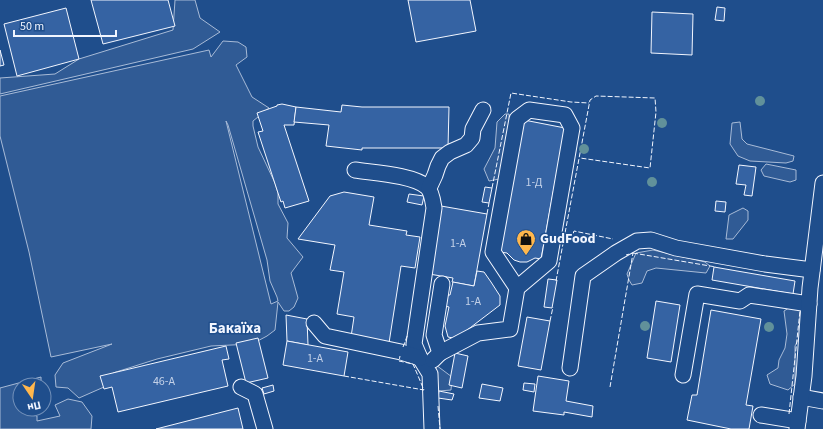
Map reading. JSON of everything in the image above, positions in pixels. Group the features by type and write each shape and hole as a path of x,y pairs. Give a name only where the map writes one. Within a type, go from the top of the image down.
{"street":[{"path":"428,188 436,175 442,158 450,152 466,145 472,138 473,129 484,110"},
{"path":"423,363 478,334 510,329 517,288 549,261 572,128 565,116 529,110 517,119 493,252 517,288"},
{"path":"355,170 412,179 428,188 433,198 434,208 414,344 430,374 432,429"},
{"path":"761,415 798,425 804,376 812,270 823,183"},
{"path":"570,368 583,276 616,253 638,241 651,240 676,248 765,264 812,270"},
{"path":"440,353 434,335 442,284"},
{"path":"683,375 697,294 740,301 749,295 809,304"},
{"path":"314,323 325,336 401,352 423,363"},
{"path":"241,387 255,394 265,429"},
{"path":"801,397 823,401"}],"shaded area":[{"path":"175,0 195,0 200,18 220,32 193,49 0,94 0,78 55,74 79,59 173,30"},
{"path":"223,41 238,42 246,47 247,57 236,65 252,97 269,108 253,121 253,126 258,147 275,183 278,193 278,204 288,223 287,238 303,257 291,273 298,298 294,307 289,311 284,311 278,302 275,330 252,344 211,346 157,359 113,373 104,387 79,398 68,388 56,387 55,375 63,363 112,344 51,357 29,252 0,136 0,96 209,50 211,57","holes":["226,121 267,260 270,281 278,301 271,304"]},
{"path":"505,114 509,114 510,130 499,179 489,181 484,169 495,148 497,122"},
{"path":"740,122 742,139 747,144 794,156 793,161 786,163 750,161 738,156 730,144 732,123"},
{"path":"766,164 796,170 796,180 790,182 764,176 761,170"},
{"path":"743,208 748,211 748,220 733,239 726,239 729,215"},
{"path":"653,250 705,262 710,266 706,273 656,268 647,271 642,283 632,285 627,274 636,253"},
{"path":"792,306 803,306 804,328 795,346 795,384 788,390 770,384 767,375 778,368 779,360 785,348 787,334 784,311"},
{"path":"436,365 452,377 451,390 439,391 435,388"},
{"path":"12,385 12,417 37,417 37,421 60,416 55,405 68,399 82,402 92,416 91,429 0,429 0,388"}],"building":[{"path":"91,0 168,0 175,26 103,44"},
{"path":"408,0 470,0 476,31 416,42"},
{"path":"717,7 725,8 724,21 715,20"},
{"path":"66,8 79,59 17,76 4,24"},
{"path":"652,12 693,14 692,55 651,53"},
{"path":"0,50 4,65 0,66"},
{"path":"282,104 296,107 294,125 284,125 309,201 285,208 283,201 281,202 258,132 263,131 257,113"},
{"path":"342,105 362,107 449,107 448,148 362,148 362,150 326,146 329,125 294,122 296,107 341,112"},
{"path":"524,120 565,128 541,259 535,258 527,262 520,262 514,260 507,253 500,252"},
{"path":"739,165 756,167 752,196 744,195 746,185 736,184"},
{"path":"485,187 492,188 489,203 482,202"},
{"path":"344,192 374,197 369,225 407,231 406,235 420,237 415,268 401,266 389,343 351,337 354,317 337,314 344,272 330,270 335,245 298,239 330,196"},
{"path":"409,194 424,196 422,205 407,202"},
{"path":"716,201 726,202 725,212 715,211"},
{"path":"441,206 487,214 474,286 452,282 453,278 429,274"},
{"path":"714,267 795,281 793,294 712,280"},
{"path":"477,271 484,272 491,282 500,296 500,305 458,337 448,337 445,326 449,307 445,306 448,295 450,295 453,282 474,286"},
{"path":"548,279 557,280 552,308 544,307"},
{"path":"656,301 680,305 671,362 647,358"},
{"path":"711,310 761,319 746,405 753,406 749,429 731,429 687,420 692,395 697,395"},
{"path":"286,315 307,319 308,345 287,341"},
{"path":"527,317 550,321 541,370 518,366"},
{"path":"258,338 268,378 246,383 236,343"},
{"path":"287,341 348,352 344,376 283,365"},
{"path":"226,346 229,359 222,360 228,386 118,412 112,387 104,389 100,376"},
{"path":"455,353 468,356 462,388 449,385"},
{"path":"538,376 569,381 566,401 593,406 592,417 564,412 564,415 533,411"},
{"path":"524,383 535,384 534,392 523,390"},
{"path":"482,384 503,388 500,401 479,398"},
{"path":"273,385 274,391 264,394 262,388"},
{"path":"439,391 454,394 452,400 438,398"},
{"path":"238,408 243,429 156,429"}],"fence":[{"path":"492,188 511,93 571,102 589,103"},
{"path":"556,281 590,100 596,96 655,98 656,112 650,168 580,158"},
{"path":"487,214 489,203"},
{"path":"564,239 571,240 574,231 613,239"},
{"path":"633,253 716,267"},
{"path":"610,387 633,253 626,255"},
{"path":"550,321 553,307"},
{"path":"789,414 800,311"},
{"path":"403,347 408,334"},
{"path":"344,376 424,390 413,364 399,361 400,356"},
{"path":"438,406 440,429"}],"place":[{"name":"GudFood","path":"526,256"}],"district":[{"name":"Бакаїха","path":"235,328"}]}
